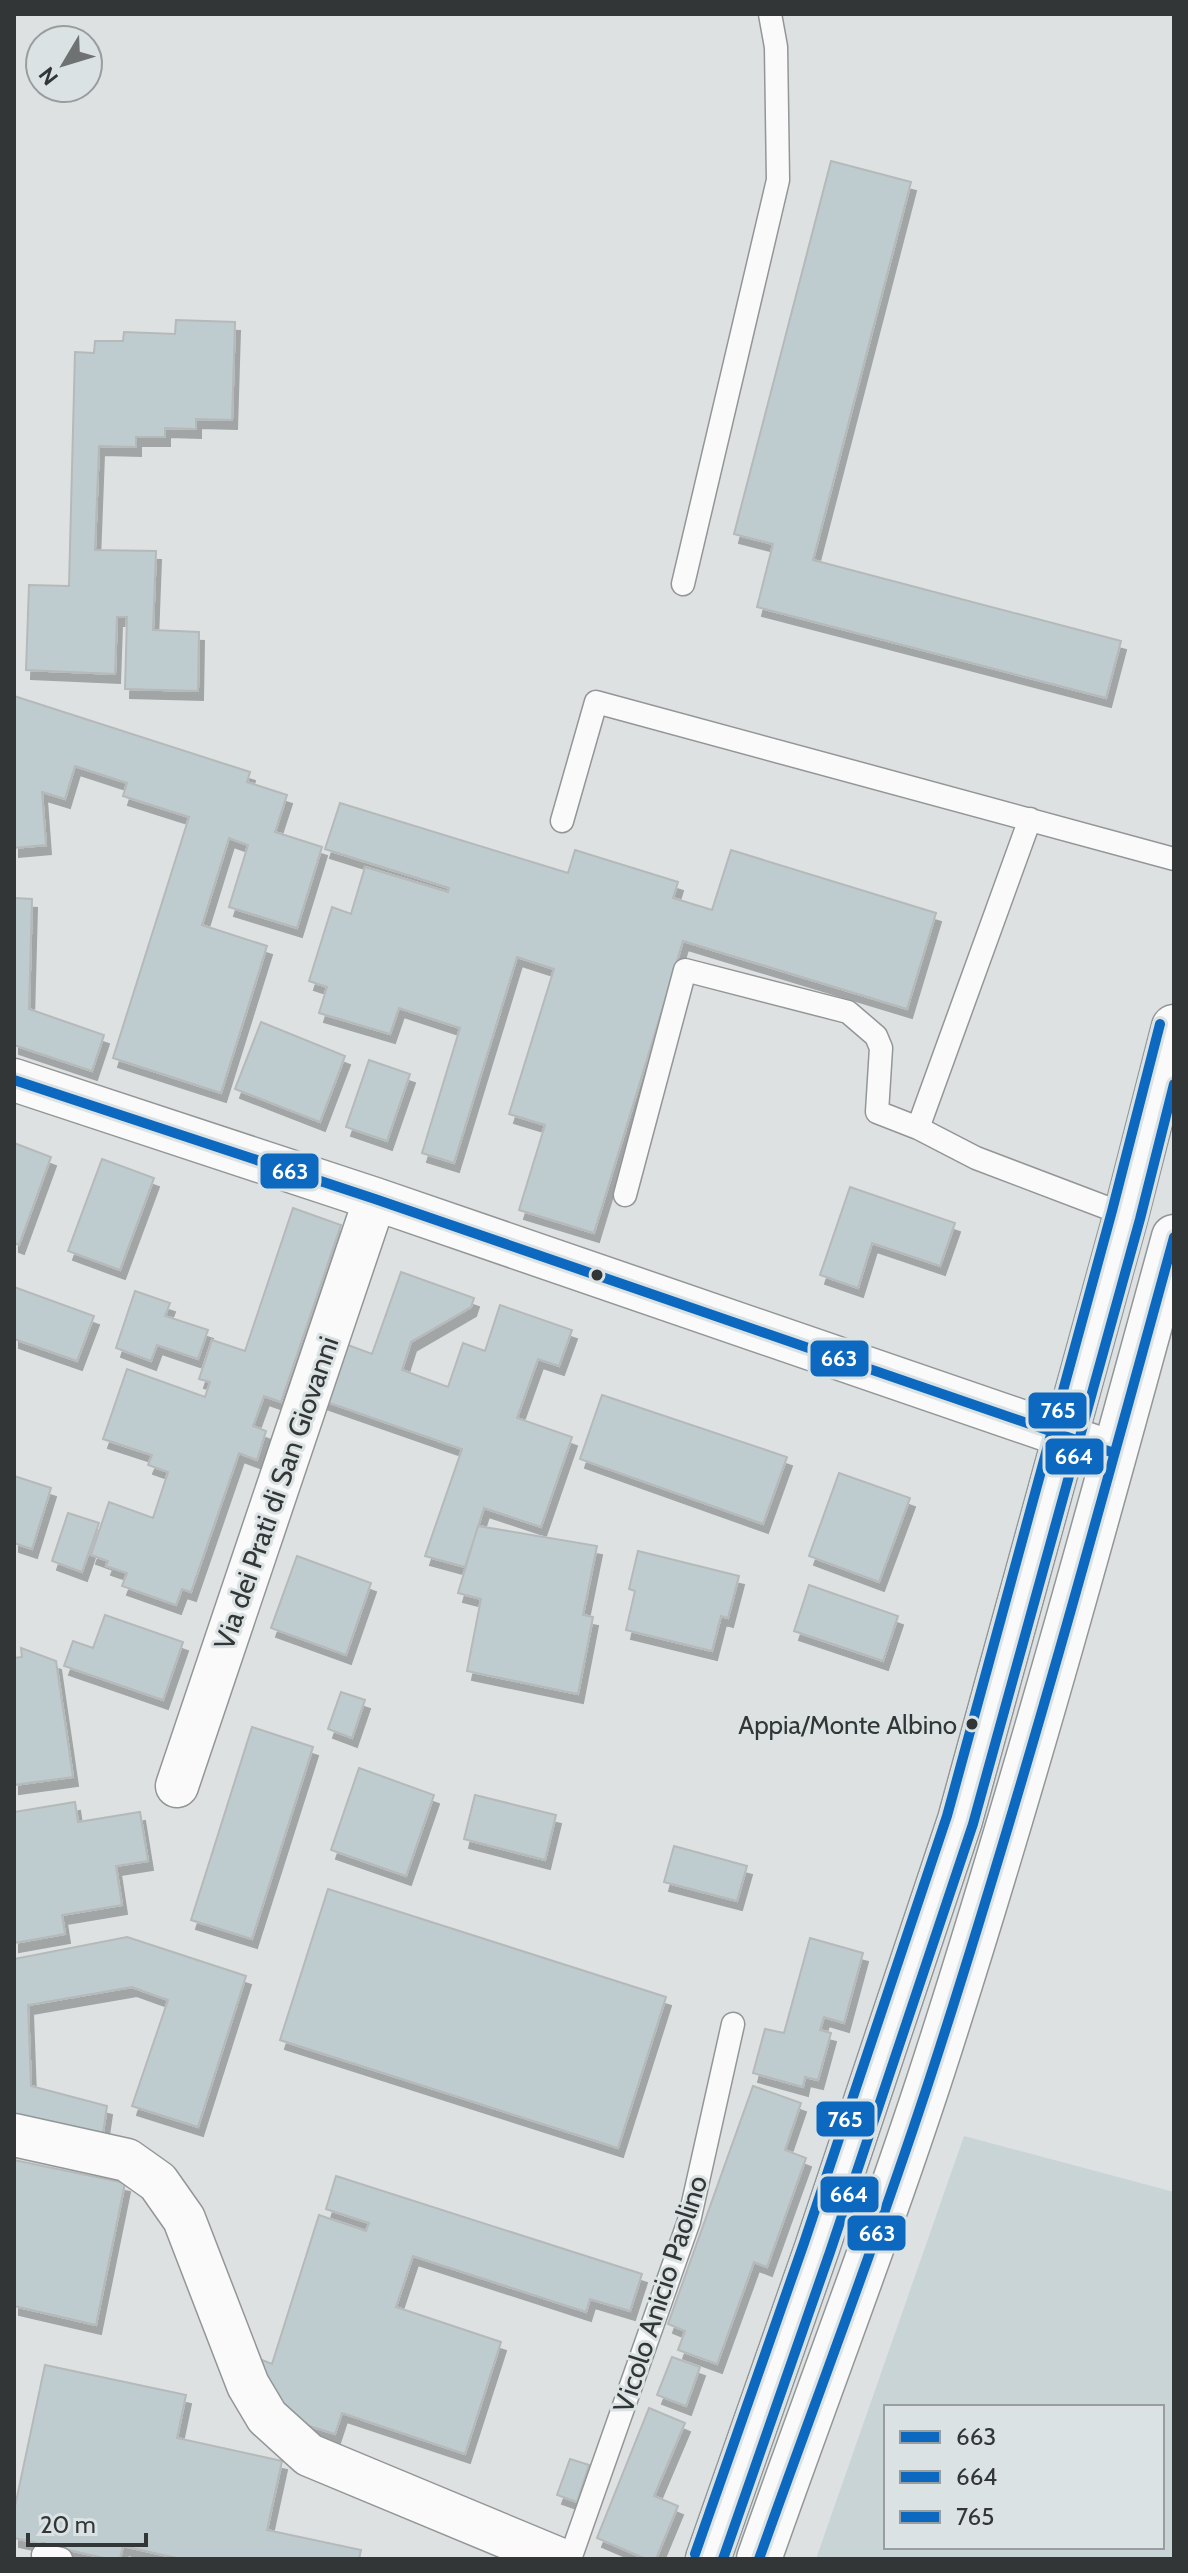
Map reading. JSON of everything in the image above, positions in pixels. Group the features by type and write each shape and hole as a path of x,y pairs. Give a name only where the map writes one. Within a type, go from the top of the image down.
{"main road":[{"path":"708,2559 832,2205 960,1820 1126,1215 1174,1027"},
{"path":"759,2559 866,2265 943,2036 1029,1760 1174,1237"}],"street":[{"path":"14,1080 375,1199 1114,1453"},
{"name":"Via dei Prati di San Giovanni","path":"177,1786 375,1199"},
{"path":"14,2135 127,2160 158,2182 184,2219 248,2385 267,2417 309,2455 559,2559"}],"lane":[{"path":"683,584 778,180 776,47 770,14"},
{"path":"562,821 596,702 1174,859"},
{"path":"918,1128 1030,819"},
{"path":"625,1195 685,970 848,1012 876,1036 881,1048 877,1112 918,1128 976,1158 1126,1215"},
{"name":"Vicolo Anicio Paolino","path":"570,2559 689,2221 733,2024"}],"shaded area":[{"path":"964,2136 1174,2192 1174,2559 816,2559"}],"building":[{"path":"831,161 911,182 813,560 1121,641 1106,698 757,607 773,544 734,534"},
{"path":"176,320 235,322 232,420 196,419 196,429 165,428 165,437 136,437 136,447 99,446 95,550 156,551 153,630 199,632 198,691 125,689 127,617 117,617 115,674 26,670 29,585 69,586 75,352 94,353 95,341 123,341 124,332 175,334"},
{"path":"14,696 250,772 247,782 287,795 275,832 322,847 297,928 229,907 248,845 229,838 202,925 267,946 221,1093 113,1058 189,817 123,796 127,783 75,766 65,799 42,792 46,845 14,848"},
{"path":"340,803 568,873 575,850 678,882 673,898 712,910 731,850 936,913 907,1009 683,941 594,1233 519,1210 545,1125 509,1114 554,969 517,957 454,1163 422,1153 460,1028 399,1008 390,1034 319,1013 327,987 309,981 332,907 351,914 365,867 448,892 449,888 325,849"},
{"path":"14,898 32,899 29,1009 104,1035 92,1071 14,1045"},
{"path":"261,1022 345,1056 320,1122 235,1089"},
{"path":"369,1060 410,1074 387,1141 346,1127"},
{"path":"14,1143 51,1157 19,1245 14,1243"},
{"path":"102,1159 154,1178 120,1270 68,1251"},
{"path":"850,1187 955,1223 940,1266 872,1243 858,1288 820,1275"},
{"path":"293,1208 341,1225 281,1402 264,1396 253,1426 266,1431 257,1460 239,1453 191,1592 182,1589 176,1605 122,1586 127,1573 106,1566 108,1561 91,1555 109,1502 153,1518 168,1472 148,1465 152,1455 103,1439 127,1369 205,1397 210,1382 199,1379 212,1340 245,1351"},
{"path":"401,1272 474,1298 471,1307 411,1342 402,1370 448,1387 463,1343 485,1351 500,1305 572,1330 559,1366 538,1359 517,1418 572,1437 541,1527 484,1508 465,1567 425,1556 462,1449 321,1400 340,1342 372,1354"},
{"path":"14,1287 94,1316 77,1361 14,1339"},
{"path":"135,1291 170,1303 165,1316 208,1330 198,1359 157,1345 151,1361 116,1348"},
{"path":"602,1395 787,1457 763,1524 580,1459"},
{"path":"839,1473 910,1498 879,1582 809,1556"},
{"path":"14,1476 51,1488 32,1549 14,1543"},
{"path":"68,1513 99,1523 82,1572 52,1561"},
{"path":"478,1526 597,1546 583,1615 593,1617 578,1694 467,1671 481,1599 458,1593"},
{"path":"638,1551 739,1576 728,1618 721,1616 712,1651 626,1630 635,1591 629,1589"},
{"path":"297,1556 371,1583 346,1655 271,1628"},
{"path":"809,1585 898,1616 883,1661 794,1631"},
{"path":"105,1615 183,1642 163,1700 64,1666 73,1641 93,1648"},
{"path":"21,1648 56,1661 73,1777 14,1785 14,1658 22,1657"},
{"path":"341,1692 365,1700 352,1738 328,1729"},
{"path":"252,1727 313,1747 252,1939 191,1920"},
{"path":"359,1768 434,1795 406,1876 331,1850"},
{"path":"475,1795 556,1815 545,1860 464,1839"},
{"path":"75,1802 78,1822 140,1812 148,1861 116,1866 122,1905 62,1915 65,1934 14,1943 14,1812"},
{"path":"674,1846 747,1866 737,1901 664,1882"},
{"path":"328,1889 666,1997 618,2148 280,2040"},
{"path":"127,1937 246,1976 198,2127 132,2106 168,2000 132,1987 28,2005 31,2086 107,2106 102,2140 14,2116 14,1959"},
{"path":"810,1938 863,1953 844,2023 824,2017 820,2030 831,2033 818,2080 805,2077 803,2087 753,2073 765,2029 784,2033"},
{"path":"753,2086 801,2103 785,2150 806,2158 767,2267 754,2262 717,2364 678,2350 685,2331 668,2324"},
{"path":"14,2160 125,2183 96,2325 14,2306"},
{"path":"336,2176 642,2274 630,2311 590,2299 586,2312 413,2256 396,2307 501,2342 465,2454 342,2413 335,2434 290,2420 257,2358 272,2364 319,2215 366,2231 369,2223 326,2209"},
{"path":"672,2357 700,2367 686,2406 657,2395"},
{"path":"45,2365 186,2395 177,2438 282,2461 267,2530 361,2550 359,2559 181,2559 123,2546 120,2559 109,2559 14,2538 14,2511"},
{"path":"649,2408 685,2423 654,2496 678,2506 656,2559 646,2559 597,2538"},
{"path":"570,2459 589,2465 577,2502 557,2495"}],"transit line":[{"name":"765","path":"695,2554 804,2243 947,1816 1160,1024"},
{"name":"663","path":"14,1080 375,1199 1114,1453"},
{"name":"664","path":"723,2559 830,2252 973,1824 1140,1219 1174,1084"},
{"name":"663","path":"759,2559 897,2176 972,1946 1062,1643 1174,1237"}],"place":[{"name":"Appia/Monte Albino","path":"972,1724"}]}
